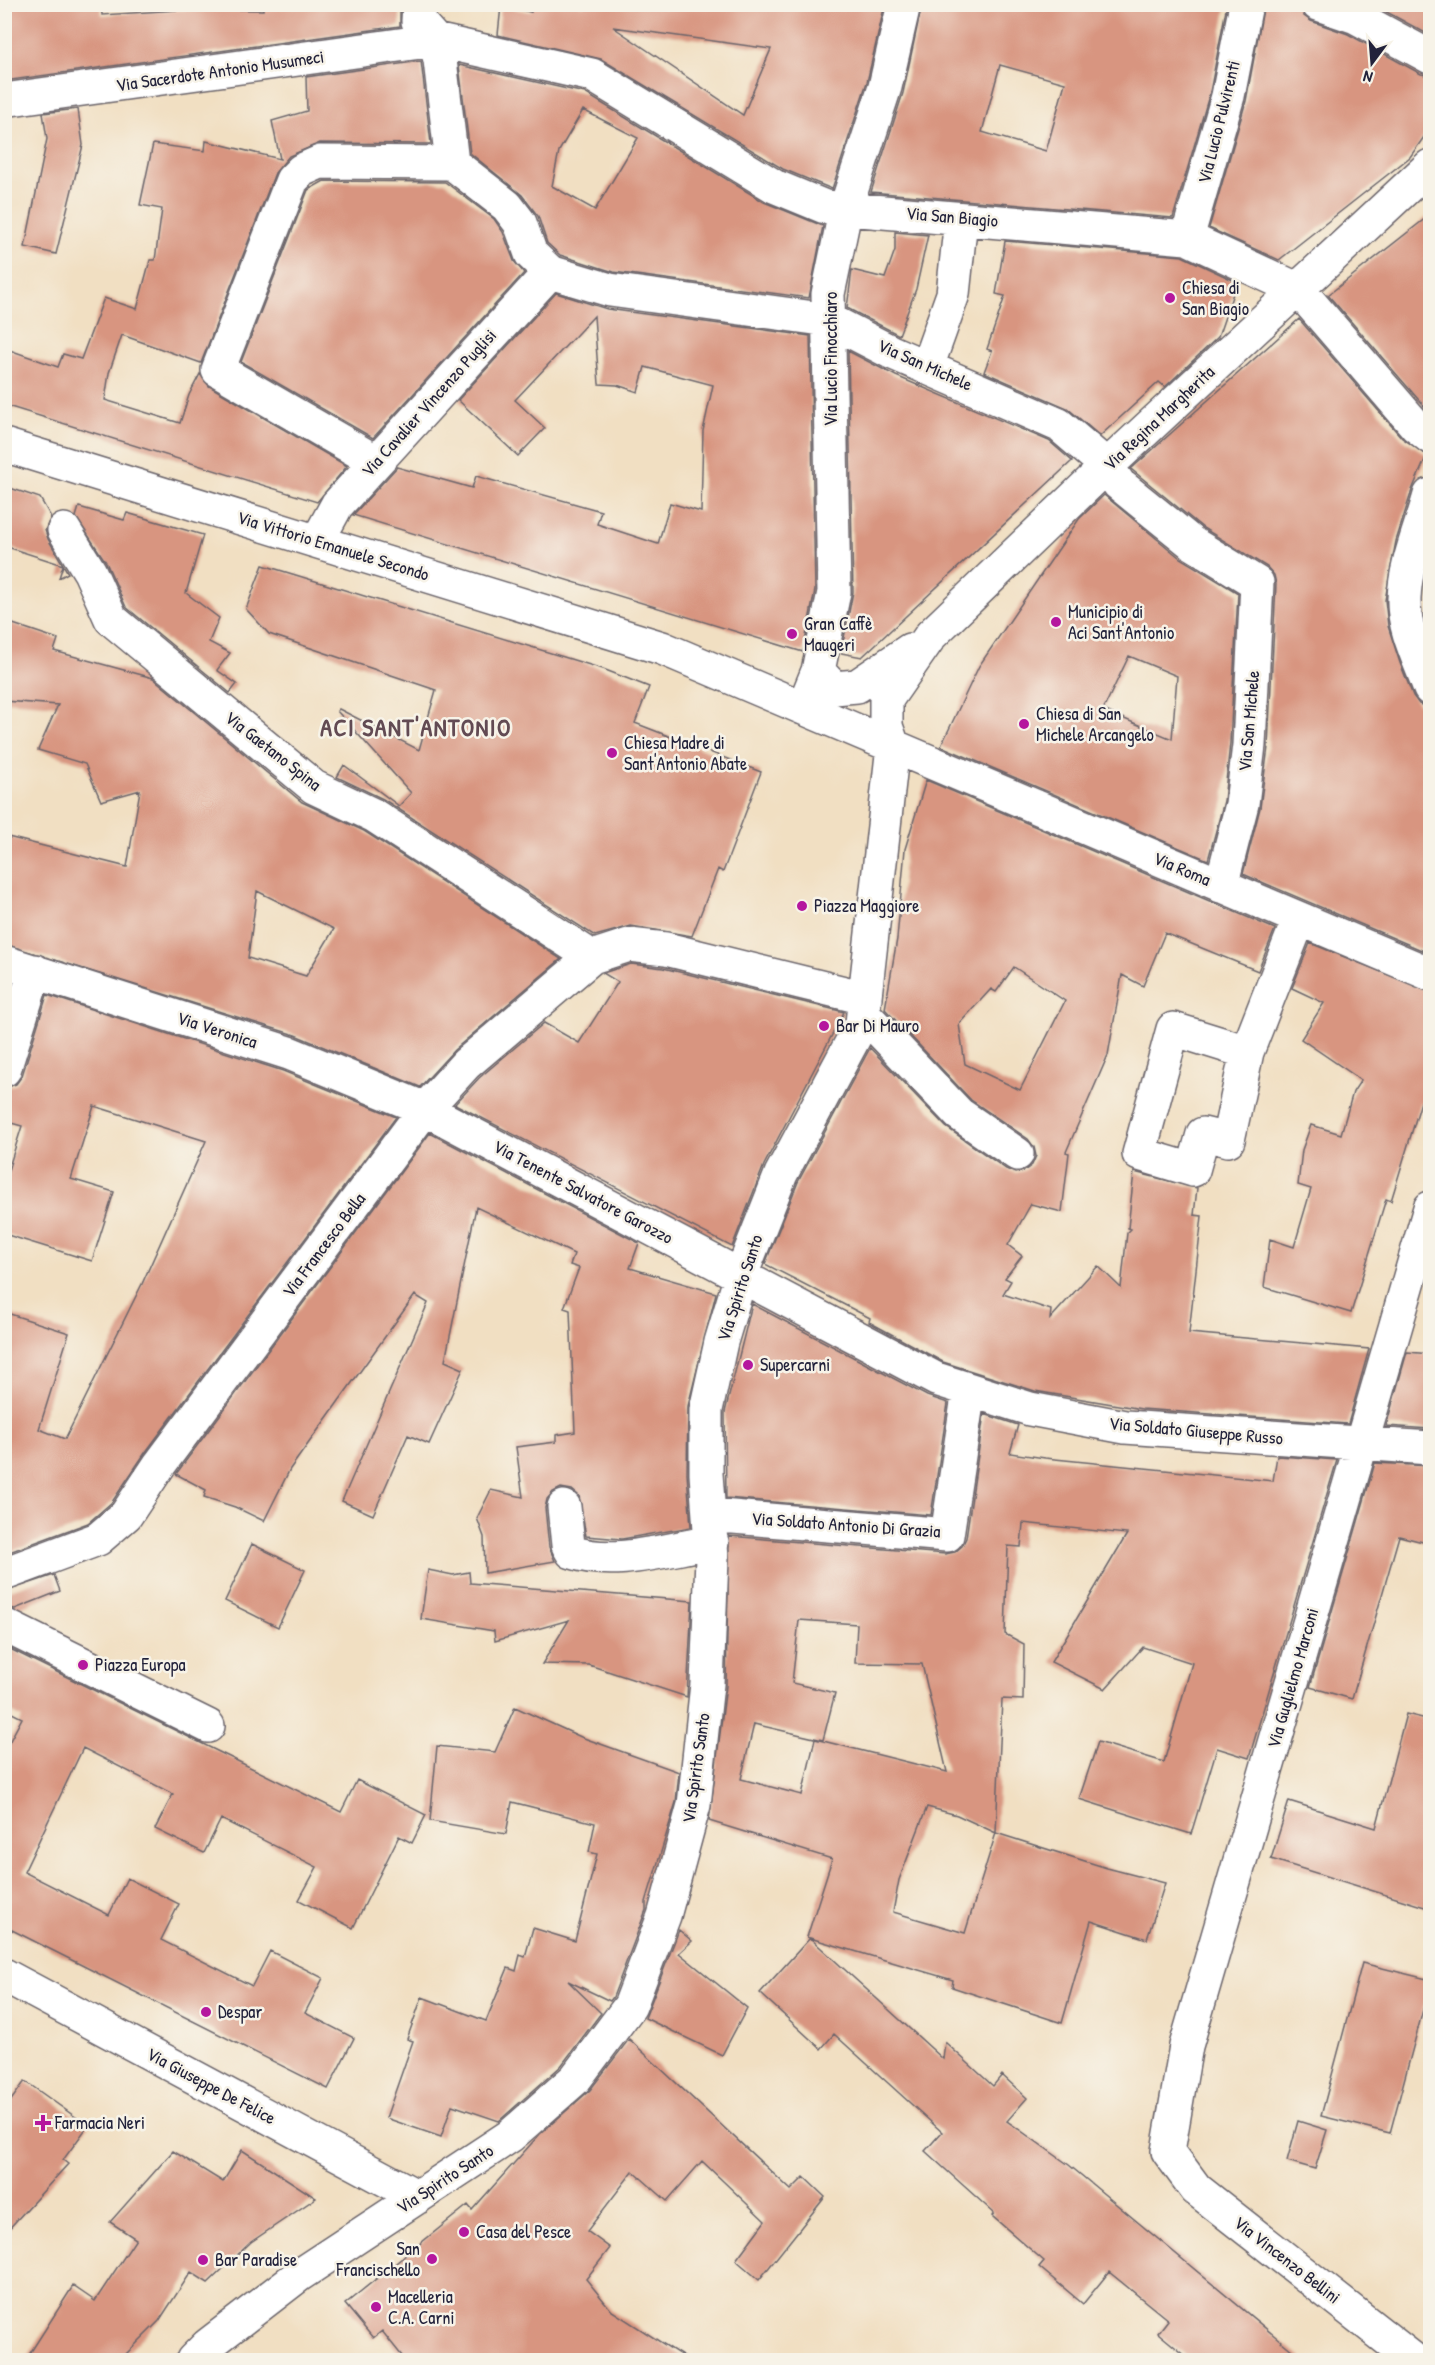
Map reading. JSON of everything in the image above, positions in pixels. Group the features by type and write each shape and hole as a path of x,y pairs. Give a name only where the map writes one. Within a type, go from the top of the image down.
{"street":[{"path":"419,4 418,21 435,40 440,60 452,163"},
{"name":"Via Lucio Finocchiaro","path":"803,708 820,661 834,592 828,294 846,207 885,87 904,4"},
{"name":"Via Lucio Pulvirenti","path":"1187,238 1228,96 1246,4"},
{"path":"1318,4 1356,17 1431,57"},
{"name":"Via Sacerdote Antonio Musumeci","path":"4,100 435,40"},
{"name":"Via San Biagio","path":"435,40 592,75 774,186 825,207 1187,238 1299,290 1416,426 1431,437"},
{"path":"375,461 218,370 292,180 302,170 320,162 452,163 507,206 520,223 531,254 550,272"},
{"name":"Via Regina Margherita","path":"893,746 885,726 886,700 931,635 1107,466 1431,166"},
{"path":"927,367 953,294 961,219"},
{"name":"Via San Michele","path":"550,272 610,290 829,320 927,367 1059,425 1107,466 1119,484 1192,543 1257,583 1247,757 1242,804 1221,886"},
{"name":"Via Cavalier Vincenzo Puglisi","path":"318,540 337,505 375,461 550,272"},
{"name":"Via Vittorio Emanuele Secondo","path":"4,445 662,648 803,708"},
{"path":"1431,495 1408,570 1404,600 1407,625 1431,688"},
{"name":"Via Gaetano Spina","path":"64,530 90,572 111,619 314,787 373,815 592,957"},
{"path":"820,661 834,688 857,686 931,635"},
{"name":"Via Roma","path":"803,708 1431,974"},
{"path":"893,746 863,1011 959,1114 1017,1154"},
{"path":"1247,1052 1173,1029 1139,1154 1192,1170 1203,1134 1228,1140 1247,1052 1299,919"},
{"name":"Via Francesco Bella","path":"4,1574 98,1539 126,1515 160,1464 425,1109 466,1064 592,957 629,945 666,949 863,1011"},
{"path":"4,1070 20,966"},
{"name":"Via Veronica","path":"20,966 289,1053 425,1109"},
{"name":"Via Spirito Santo","path":"193,2361 208,2345 299,2275 510,2136 575,2079 630,2006 664,1916 694,1805 707,1684 710,1528 706,1410 721,1341 741,1275 781,1174 863,1011"},
{"name":"Via Tenente Salvatore Garozzo","path":"425,1109 741,1275"},
{"name":"Via Guglielmo Marconi","path":"1168,2151 1186,2046 1431,1208"},
{"name":"Via Soldato Giuseppe Russo","path":"741,1275 936,1379 1030,1409 1125,1428 1431,1448"},
{"name":"Via Soldato Antonio Di Grazia","path":"710,1528 947,1535 969,1390"},
{"path":"564,1507 568,1545 572,1552 586,1557 609,1559 710,1528"},
{"path":"4,1625 208,1726"},
{"name":"Via Giuseppe De Felice","path":"4,1975 418,2197"},
{"name":"Via Vincenzo Bellini","path":"1168,2151 1196,2189 1414,2361"}],"building":[{"path":"4,4 101,4 102,15 193,9 263,10 263,4 400,4 400,26 4,81"},
{"path":"533,4 579,4 583,7 583,4 885,4 867,82 832,189 783,169 601,59 498,35 501,6 531,12","holes":["613,27 771,49 743,115"]},
{"path":"922,4 1227,4 1210,92 1173,218 871,192 903,93","holes":["1000,65 1065,83 1046,151 982,132"]},
{"path":"1264,4 1300,4 1304,16 1311,21 1348,34 1421,74 1431,76 1431,127 1410,157 1279,260 1209,228 1246,101"},
{"path":"1372,4 1431,4 1431,36"},
{"path":"421,61 431,144 320,143 289,156 275,173 201,363 122,335 109,373 105,400 180,423 189,395 200,374 209,386 347,466 317,502 4,405 4,348 58,367 63,354 81,359 104,298 137,309 150,260 155,260 162,209 140,205 153,144 205,151 206,141 280,159 272,121 307,111 306,77"},
{"path":"459,65 585,93 764,202 823,226 809,298 614,272 560,255 547,243 538,216 522,195 470,153","holes":["583,110 638,138 595,210 552,186 559,151"]},
{"path":"78,109 83,145 56,254 25,247 47,139 43,113"},
{"path":"324,181 445,182 494,219 503,232 514,261 524,273 373,438 241,362 308,190"},
{"path":"1431,214 1431,414 1328,295"},
{"path":"895,232 928,235 916,289 899,335 847,308 852,270 885,278 895,250"},
{"path":"1005,241 1182,256 1237,282 1218,337 1165,387 1159,382 1100,436 1067,408 984,372 992,351 987,349 1005,296 996,294"},
{"path":"556,293 607,309 810,336 815,590 803,652 353,515 397,467 472,488 476,476 601,511 597,524 658,544 670,503 701,512 703,431 713,385 645,367 638,392 617,385 599,384 594,316 515,400 545,428 518,456 458,400"},
{"path":"1299,319 1402,438 1427,455 1412,490 1396,541 1385,600 1388,626 1413,696 1419,704 1427,707 1431,716 1431,954 1243,874 1260,808 1268,747 1276,584 1274,575 1267,567 1203,528 1131,469"},
{"path":"848,351 896,376 1049,441 1072,461 862,657 841,653 853,592"},
{"path":"4,486 40,498 51,517 45,530 48,539 68,573 59,578 63,565 4,546"},
{"path":"1104,495 1180,558 1238,593 1230,743 1224,801 1208,860 941,746 979,666 1079,519","holes":["1129,656 1177,676 1172,739 1103,710"]},
{"path":"79,507 124,520 127,513 203,535 186,593 219,618 209,642 230,653 217,670 237,684 230,693 126,607 106,562 76,517"},
{"path":"263,565 603,669 649,687 635,723 761,772 723,872 718,869 692,936 631,926 595,936 383,799 337,777 344,765 399,806 411,793 337,711 339,709 419,750 436,690 269,634 246,609"},
{"path":"4,621 58,639 54,651 153,678 302,802 364,831 561,959 454,1050 420,1087 295,1035 4,944 4,836 127,867 140,790 101,801 85,764 38,750 58,705 4,701","holes":["257,891 334,929 306,976 248,958"]},
{"path":"926,780 1275,929 1258,971 1165,933 1143,986 1122,975 1108,1055 1066,1152 1069,1153 1062,1212 1031,1204 1008,1245 1022,1256 1005,1278 1011,1281 1003,1294 1051,1310 1050,1319 1098,1266 1121,1288 1127,1233 1131,1229 1128,1228 1134,1172 1197,1188 1194,1215 1202,1216 1189,1333 1369,1349 1348,1424 1142,1409 1035,1391 943,1362 869,1322 870,1318 765,1264 798,1182 870,1048 946,1127 1006,1169 1015,1173 1024,1171 1032,1165 1036,1156 1034,1147 1028,1139 971,1100 885,1009 897,939 905,849","holes":["1014,967 1065,1001 1020,1090 965,1064 959,1024 991,989 996,992"]},
{"path":"1310,943 1431,992 1431,1108 1421,1102 1391,1201 1386,1199 1351,1313 1264,1287 1270,1239 1294,1247 1311,1189 1298,1185 1302,1150 1311,1125 1341,1134 1353,1092 1361,1080 1301,1039 1324,1003 1292,988"},
{"path":"631,964 663,968 844,1012 764,1165 732,1247 455,1104 479,1078 544,1023 579,1043 618,982 603,973"},
{"path":"4,982 11,984 4,1006"},
{"path":"47,995 283,1071 396,1117 145,1453 112,1502 88,1523 4,1554 4,1312 69,1333 39,1429 65,1439 142,1284 206,1141 94,1106 71,1179 114,1192 92,1261 4,1234 4,1183 22,1126 4,1121 4,1088 16,1084 22,1076"},
{"path":"430,1133 639,1243 630,1268 716,1293 688,1406 687,1474 691,1527 622,1539 586,1536 579,1496 572,1490 561,1488 547,1499 545,1508 549,1547 555,1561 485,1573 484,1537 477,1518 491,1490 523,1497 516,1447 556,1442 556,1435 575,1432 570,1310 564,1308 579,1268 570,1265 574,1254 476,1207 445,1361 463,1369 429,1444 408,1435 373,1515 342,1501 428,1303 415,1295 290,1469 264,1521 235,1507 204,1497 206,1490 176,1474"},
{"path":"752,1304 927,1396 948,1403 931,1515 726,1498 725,1412"},
{"path":"1407,1352 1431,1354 1431,1429 1386,1426"},
{"path":"984,1414 1018,1425 1010,1453 1045,1458 1273,1481 1277,1456 1337,1460 1249,1758 1217,1748 1191,1834 1079,1799 1098,1742 1164,1762 1192,1663 1143,1647 1105,1689 1051,1662 1127,1534 1023,1523 1021,1547 1008,1546 1005,1634 1024,1644 1023,1700 1002,1699 996,1833 1107,1868 1165,1883 1147,1939 1091,1921 1062,2023 952,1987 953,1980 807,1937 832,1859 709,1821 726,1686 729,1536 945,1554 955,1552 966,1538","holes":["799,1620 857,1624 855,1663 922,1664 947,1772 815,1739 802,1795 741,1779 754,1724 823,1740 835,1693 792,1683","927,1807 957,1815 996,1833 965,1933 893,1912 899,1880"]},
{"path":"1375,1463 1431,1466 1431,1544 1399,1536 1352,1699 1310,1687"},
{"path":"252,1544 305,1570 278,1627 225,1601"},
{"path":"428,1570 453,1575 469,1572 470,1583 692,1601 687,1697 589,1665 542,1664 569,1620 495,1641 494,1631 421,1619"},
{"path":"54,1575 60,1591 15,1609 4,1607 4,1592"},
{"path":"4,1646 341,1812 357,1780 426,1815 412,1843 399,1836 353,1928 299,1900 317,1867 221,1819 204,1853 155,1829 173,1794 83,1748 24,1872 109,1915 127,1878 179,1904 161,1940 252,1986 270,1951 323,1978 305,2013 354,2038 328,2089 4,1926 4,1752 22,1718 4,1709"},
{"path":"515,1707 581,1737 679,1772 676,1802 646,1902 646,1910 613,1997 610,2001 568,1981 601,2013 561,2066 499,2121 452,2105 441,2137 386,2118 413,2041 407,2039 422,1997 486,2021 508,1968 516,1971 520,1955 525,1957 533,1928 575,1941 597,1854 589,1852 595,1823 512,1802 506,1834 430,1821 437,1746 495,1752"},
{"path":"1406,1714 1431,1720 1431,1909 1271,1859 1289,1801 1376,1828"},
{"path":"679,1930 692,1941 679,1953 747,2008 722,2055 645,2018"},
{"path":"810,1938 943,2059 945,2042 993,2086 1002,2075 1027,2098 1007,2121 1069,2165 1305,2361 1192,2361 1158,2333 1168,2320 1109,2272 1083,2304 1039,2267 1044,2261 992,2216 994,2213 925,2151 942,2132 834,2034 821,2049 760,1993"},
{"path":"1362,1963 1431,1980 1390,2133 1321,2116"},
{"path":"629,2039 791,2190 804,2177 825,2197 759,2280 736,2260 765,2221 702,2161 667,2201 633,2171 587,2231 610,2248 586,2279 612,2311 690,2361 406,2361 382,2331 373,2338 345,2304 468,2205 472,2210 540,2134 590,2090"},
{"path":"25,2081 88,2126 63,2160 68,2164 4,2234 4,2110"},
{"path":"1298,2121 1327,2130 1315,2169 1287,2161"},
{"path":"242,2150 316,2198 251,2242 208,2283 191,2272 159,2321 119,2361 25,2361 73,2286 95,2301 136,2239 110,2222 173,2151 223,2182"}],"place":[{"name":"Chiesa di San Biagio","path":"1170,298"},
{"name":"Municipio di Aci Sant'Antonio","path":"1056,622"},
{"name":"Gran Caffè Maugeri","path":"792,634"},
{"name":"Chiesa di San Michele Arcangelo","path":"1024,724"},
{"name":"Chiesa Madre di Sant'Antonio Abate","path":"612,753"},
{"name":"Piazza Maggiore","path":"802,906"},
{"name":"Bar Di Mauro","path":"824,1026"},
{"name":"Supercarni","path":"748,1365"},
{"name":"Piazza Europa","path":"83,1665"},
{"name":"Despar","path":"206,2012"},
{"name":"Farmacia Neri","path":"43,2123"},
{"name":"Casa del Pesce","path":"464,2232"},
{"name":"San Francischello","path":"432,2259"},
{"name":"Bar Paradise","path":"203,2260"},
{"name":"Macelleria C.A. Carni","path":"376,2307"}],"district":[{"name":"ACI SANT'ANTONIO","path":"416,728"}]}
